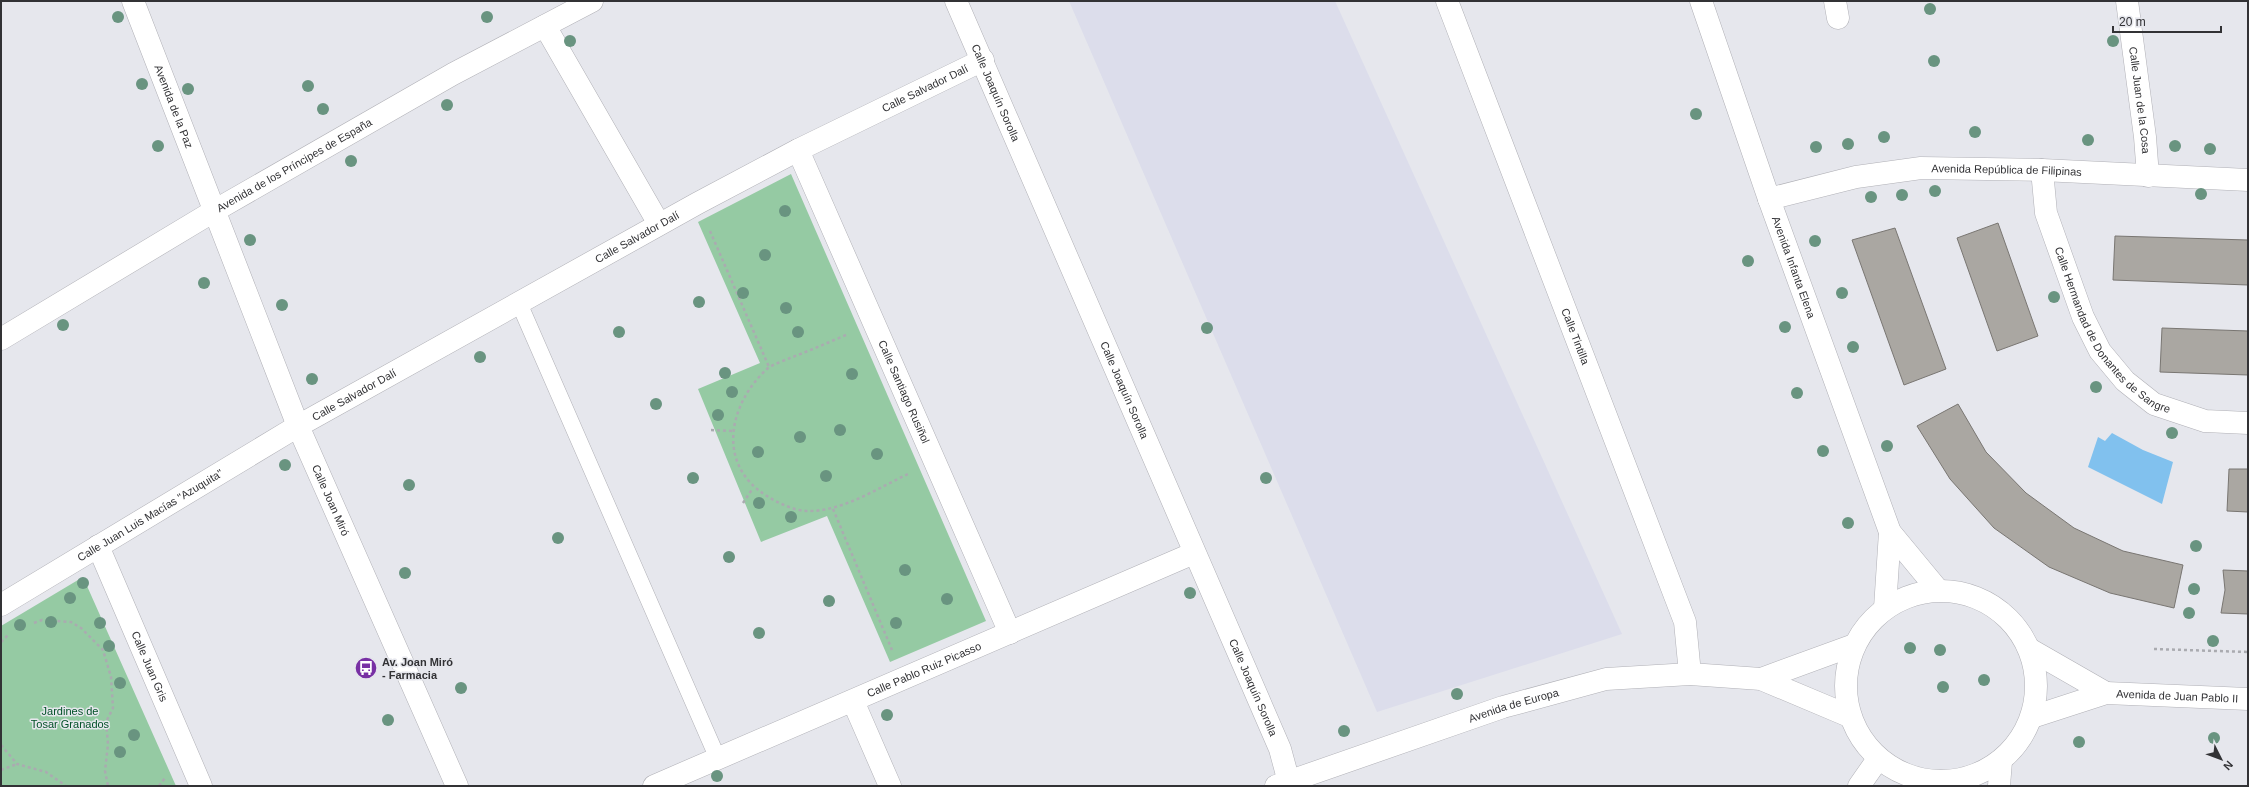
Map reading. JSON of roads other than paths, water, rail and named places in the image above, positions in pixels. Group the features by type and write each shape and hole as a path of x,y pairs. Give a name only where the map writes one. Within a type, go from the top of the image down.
{"street":[{"name":"Avenida de la Paz","path":"133,1 214,211"},
{"name":"Avenida de los Príncipes de España","path":"1,339 214,211 453,74 592,1"},
{"name":"Calle Joaquín Sorolla","path":"956,1 983,60 1194,553 1280,749 1285,784"},
{"name":"Calle Tintilla","path":"1447,1 1685,622 1690,674"},
{"name":"Avenida Infanta Elena","path":"1701,1 1769,199 1890,532 1938,590"},
{"name":"Calle Juan de la Cosa","path":"2127,1 2146,137 2148,176"},
{"path":"545,26 659,224"},
{"name":"Calle Salvador Dalí","path":"298,426 698,203 798,150 983,60"},
{"name":"Calle Santiago Rusiñol","path":"798,150 1010,633"},
{"name":"Avenida República de Filipinas","path":"1769,199 1856,177 1921,168 2042,170 2248,180"},
{"name":"Calle Hermandad de Donantes de Sangre","path":"2042,170 2046,213 2083,316 2100,351 2125,381 2154,404 2205,421 2248,423"},
{"name":"Calle Joan Miró","path":"214,211 298,426 457,786"},
{"name":"Calle Juan Luis Macías \"Azuquita\"","path":"1,605 298,426"},
{"name":"Avenida Infanta Elena","path":"1885,608 1890,532"},
{"name":"Calle Juan Gris","path":"98,546 201,786"},
{"name":"Calle Pablo Ruiz Picasso","path":"654,786 1194,553"},
{"path":"1938,590 1967,593 1994,605 2015,625 2030,650 2036,672 2037,694 2032,717 2016,745 2001,761 1975,776 1949,784 1917,779 1896,771 1878,759 1861,739 1849,716 1845,686 1847,668 1854,645 1867,624 1885,608 1910,595 1938,590"},
{"name":"Avenida de Europa","path":"1761,679 1854,645"},
{"name":"Avenida de Juan Pablo II","path":"2030,650 2106,693"},
{"name":"Avenida de Europa","path":"1285,784 1503,707 1606,679 1690,674 1761,679 1849,716"},
{"name":"Avenida de Juan Pablo II","path":"2032,717 2106,693 2248,699"},
{"path":"853,701 890,786"},
{"path":"1859,786 1878,759"},
{"path":"1999,786 2001,761"}],"lane":[{"path":"519,303 718,759"}],"water":[{"path":"2112,433 2143,450 2173,462 2162,504 2088,467 2098,437 2105,441"}],"place":[{"name":"Av. Joan Miró - Farmacia","path":"366,668"}],"park label":[{"name":"Jardines de Tosar Granados","path":"70,717"}]}
